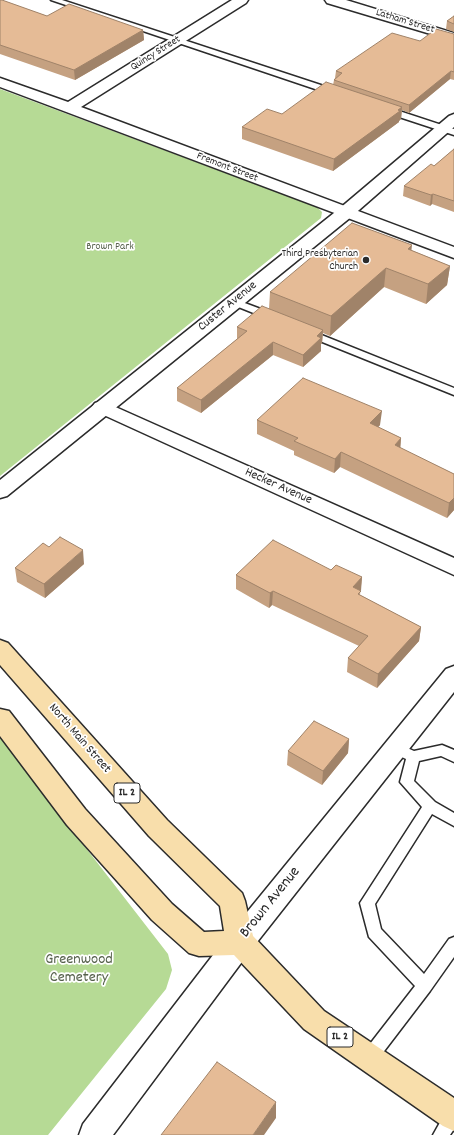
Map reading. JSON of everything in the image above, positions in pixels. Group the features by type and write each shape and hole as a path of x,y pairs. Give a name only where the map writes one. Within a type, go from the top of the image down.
{"main road":[{"name":"North Main Street","path":"0,649 158,828 232,901 240,942"},
{"path":"0,718 76,818 162,912 199,944 240,942"},
{"name":"IL 2","path":"240,942 314,1020 370,1058 449,1122"}],"street":[{"name":"Quincy Street","path":"70,108 241,0"},
{"name":"Latham Street","path":"332,0 454,37"},
{"name":"Fremont Street","path":"0,82 454,253"},
{"name":"Custer Avenue","path":"0,491 450,127"},
{"name":"Hecker Avenue","path":"102,407 454,568"},
{"name":"Brown Avenue","path":"94,1135 240,942 404,752 454,675"}],"lane":[{"path":"55,0 344,96"},
{"path":"382,108 450,127"},
{"path":"234,302 278,320"},
{"path":"300,329 454,392"},
{"path":"454,757 442,750 404,752 407,782 430,806 454,820"},
{"path":"426,986 374,932 367,903 430,806"},
{"path":"370,1058 426,986 454,944"}],"green space":[{"name":"Brown Park","path":"0,89 317,207 322,212 321,218 0,476"},
{"name":"Greenwood Cemetery","path":"0,737 168,954 172,970 166,989 48,1135 0,1135"}],"building":[{"path":"0,0 47,16 69,4 143,30 74,70 0,45"},
{"path":"454,16 454,24 447,21"},
{"path":"436,29 454,34 454,72 451,71 409,105 334,80 342,73 336,71 392,33 420,41"},
{"path":"326,82 402,107 398,110 400,111 334,159 242,127 267,109 282,114"},
{"path":"454,149 454,201 404,186 431,164 434,166"},
{"path":"352,223 412,245 408,249 450,266 428,284 386,268 331,316 270,292"},
{"path":"262,306 323,330 317,336 321,338 303,355 273,342 201,400 177,388 247,331 237,327"},
{"path":"303,378 382,411 370,423 401,438 395,445 454,474 454,498 449,503 341,452 335,459 294,441 298,438 257,420"},
{"path":"60,537 83,550 44,584 15,568 43,543 49,547"},
{"path":"273,540 331,570 336,565 362,577 353,587 361,591 358,594 421,627 378,674 348,658 368,636 273,591 270,593 236,575"},
{"path":"314,721 349,739 323,771 288,751"},
{"path":"217,1062 276,1102 253,1135 161,1135"}],"place":[{"name":"Third Presbyterian Church","path":"366,260"}]}
